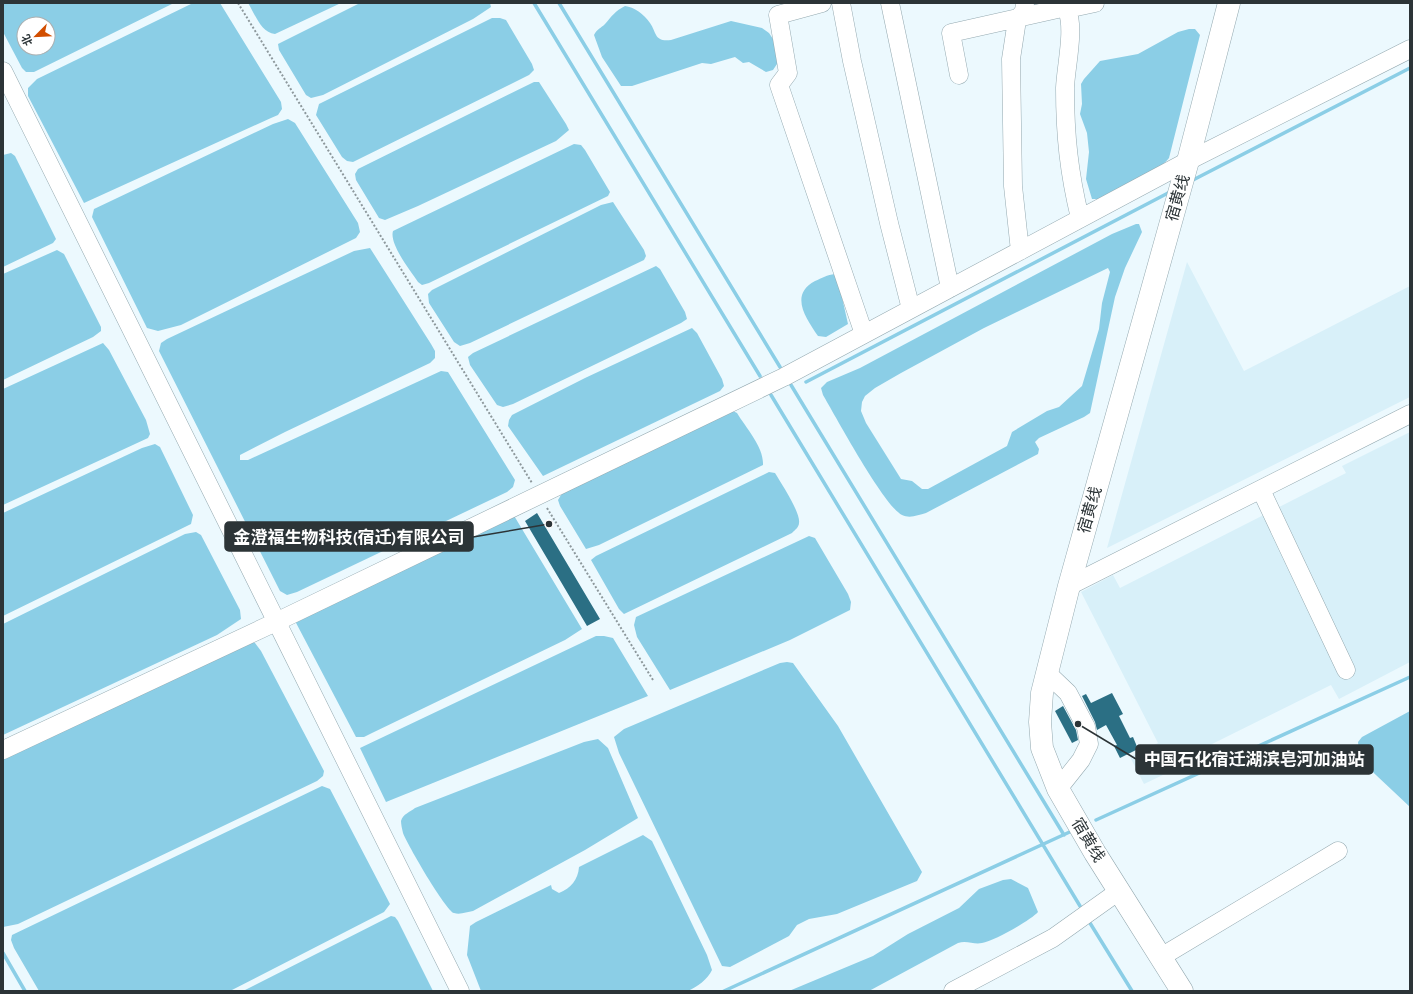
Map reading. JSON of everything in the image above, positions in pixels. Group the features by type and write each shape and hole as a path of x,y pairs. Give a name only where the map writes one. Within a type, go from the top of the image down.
{"main road":[{"name":"宿黄线","path":"1182,991 1119,891 1058,789 1042,748 1040,734 1042,693 1069,586 1188,161 1229,3"}],"street":[{"path":"822,3 778,15 788,73 779,85 864,334"},
{"path":"841,3 852,61 887,215 911,309"},
{"path":"890,3 950,288"},
{"path":"959,75 951,33 1022,10 1067,9 1095,3"},
{"path":"1067,9 1070,23 1065,86 1066,138 1072,185 1080,218"},
{"path":"1020,251 1013,186 1011,66 1016,28 1022,10"},
{"path":"3,750 276,622 784,377 1188,161 1410,49"},
{"path":"3,71 460,991"},
{"path":"1069,586 1410,414"},
{"path":"1261,490 1346,670"},
{"path":"1047,673 1068,693 1086,727 1089,744 1081,760 1058,789"},
{"path":"1161,957 1338,851"},
{"path":"953,991 1053,938 1119,891"}],"path":[{"path":"238,3 653,680"}],"shaded area":[{"path":"1187,262 1244,371 1410,286 1410,397 1107,548"},
{"path":"1410,432 1410,662 1339,699 1331,685 1200,750 1203,756 1144,784 1130,757 1158,743 1081,592 1113,575 1120,588 1346,473 1342,466"}],"water":[{"path":"3,3 174,3 34,72 26,72 22,68 3,32"},
{"path":"193,3 220,3 281,102 282,109 278,115 84,203 28,96 28,88 37,79"},
{"path":"248,3 341,3 275,34 270,33 262,27"},
{"path":"360,3 490,3 491,7 473,19 323,95 311,98 306,95 279,50 278,44"},
{"path":"625,6 635,9 642,14 648,20 657,36 662,40 671,40 731,21 762,28 769,33 773,39 779,61 773,70 766,72 749,62 743,63 735,57 711,64 702,63 632,86 621,86 602,57 594,35 596,31 614,14"},
{"path":"492,18 506,20 532,64 534,70 529,75 353,162 347,161 342,157 316,115 319,104"},
{"path":"1195,29 1200,35 1169,158 1156,169 1136,180 1098,199 1092,199 1086,179 1089,152 1087,133 1080,114 1082,104 1081,84 1100,61 1138,54 1178,32"},
{"path":"534,82 539,82 569,130 556,141 418,206 385,220 379,218 356,180 355,174 358,169"},
{"path":"288,119 295,123 358,223 360,232 356,238 181,325 158,331 147,328 92,217 94,209 273,124"},
{"path":"574,144 581,145 585,150 610,192 608,196 429,283 422,285 418,282 397,250 394,243 393,231"},
{"path":"11,153 15,156 56,239 53,243 3,267 3,155"},
{"path":"613,202 644,250 646,256 644,260 470,343 460,346 454,342 429,303 428,294 432,290 601,205"},
{"path":"1136,224 1139,224 1142,232 1125,268 1115,297 1090,413 1039,438 1035,442 1039,449 1038,454 926,513 911,517 902,515 884,496 873,479 823,395 821,388 827,382 860,368 1112,234","holes":["1108,268 1110,272 1102,303 1099,329 1082,386 1059,407 1047,411 1012,432 1007,446 928,489 922,489 912,481 901,479 866,423 861,411 862,402 865,396 875,388 901,373 984,328"]},
{"path":"370,248 431,344 435,351 435,358 430,363 240,455 240,460 248,460 441,371 448,372 515,480 513,487 507,492 297,592 287,595 280,591 159,351 161,343 167,339 354,251"},
{"path":"57,250 64,254 101,327 101,331 93,337 3,380 3,274"},
{"path":"656,266 660,269 685,312 687,319 513,404 503,407 497,405 470,365 468,357 473,353"},
{"path":"835,274 839,284 848,324 826,337 818,336 805,314 801,300 807,287 815,281"},
{"path":"692,328 697,333 722,379 724,386 720,391 543,476 508,426 512,415 585,378"},
{"path":"103,343 109,350 146,420 150,434 148,438 3,505 3,389"},
{"path":"731,410 737,413 754,438 761,451 763,465 599,545 586,549 560,506 558,500 561,495 568,489"},
{"path":"155,444 160,447 193,515 191,524 3,616 3,513 142,448"},
{"path":"769,472 775,473 797,512 799,524 792,533 624,614 619,609 591,560 596,556"},
{"path":"513,514 582,629 565,640 364,737 356,737 294,619"},
{"path":"196,532 201,535 240,610 241,619 217,635 3,735 3,624 185,534"},
{"path":"809,536 815,538 848,594 851,602 850,610 790,640 670,690 637,637 634,625 636,617"},
{"path":"596,636 613,638 648,696 386,802 360,748"},
{"path":"251,641 255,643 261,651 324,771 323,776 317,781 18,924 3,927 3,755"},
{"path":"780,663 793,663 838,726 922,872 917,881 837,914 809,919 797,925 789,936 730,967 722,966 619,753 614,737 624,729"},
{"path":"1410,711 1410,807 1360,760 1358,742 1362,737"},
{"path":"598,739 608,748 638,818 585,850 473,911 461,914 454,913 443,901 406,840 401,824 403,817 415,808 584,742"},
{"path":"322,786 330,789 390,904 384,912 230,991 39,991 14,948 11,940 12,935"},
{"path":"643,835 652,841 707,955 712,970 705,980 688,991 481,991 467,955 470,926 551,885 552,889 559,893 563,891 575,880 579,867"},
{"path":"1011,879 1028,888 1038,912 1028,920 1003,934 982,943 958,943 869,991 789,991 873,956 908,934 959,908 979,889 1003,880"},
{"path":"391,916 395,917 398,921 433,991 243,991"}],"building":[{"path":"537,513 600,619 587,626 525,521"},
{"path":"1112,693 1123,714 1119,716 1130,738 1133,737 1138,749 1120,758 1114,746 1117,745 1106,725 1097,730 1095,722 1082,696 1086,694 1091,703"},
{"path":"1063,706 1076,730 1078,740 1072,743 1055,711"}],"waterway":[{"path":"534,3 760,376"},
{"path":"559,3 780,367"},
{"path":"1193,180 1410,68"},
{"path":"806,382 1170,192"},
{"path":"791,385 1064,835"},
{"path":"771,395 1080,906"},
{"path":"1096,820 1410,677"},
{"path":"724,991 1074,830"},
{"path":"1090,923 1132,991"},
{"path":"3,953 25,991"}],"place":[{"name":"金澄福生物科技(宿迁)有限公司","path":"549,524"},
{"name":"中国石化宿迁湖滨皂河加油站","path":"1078,724"}]}
